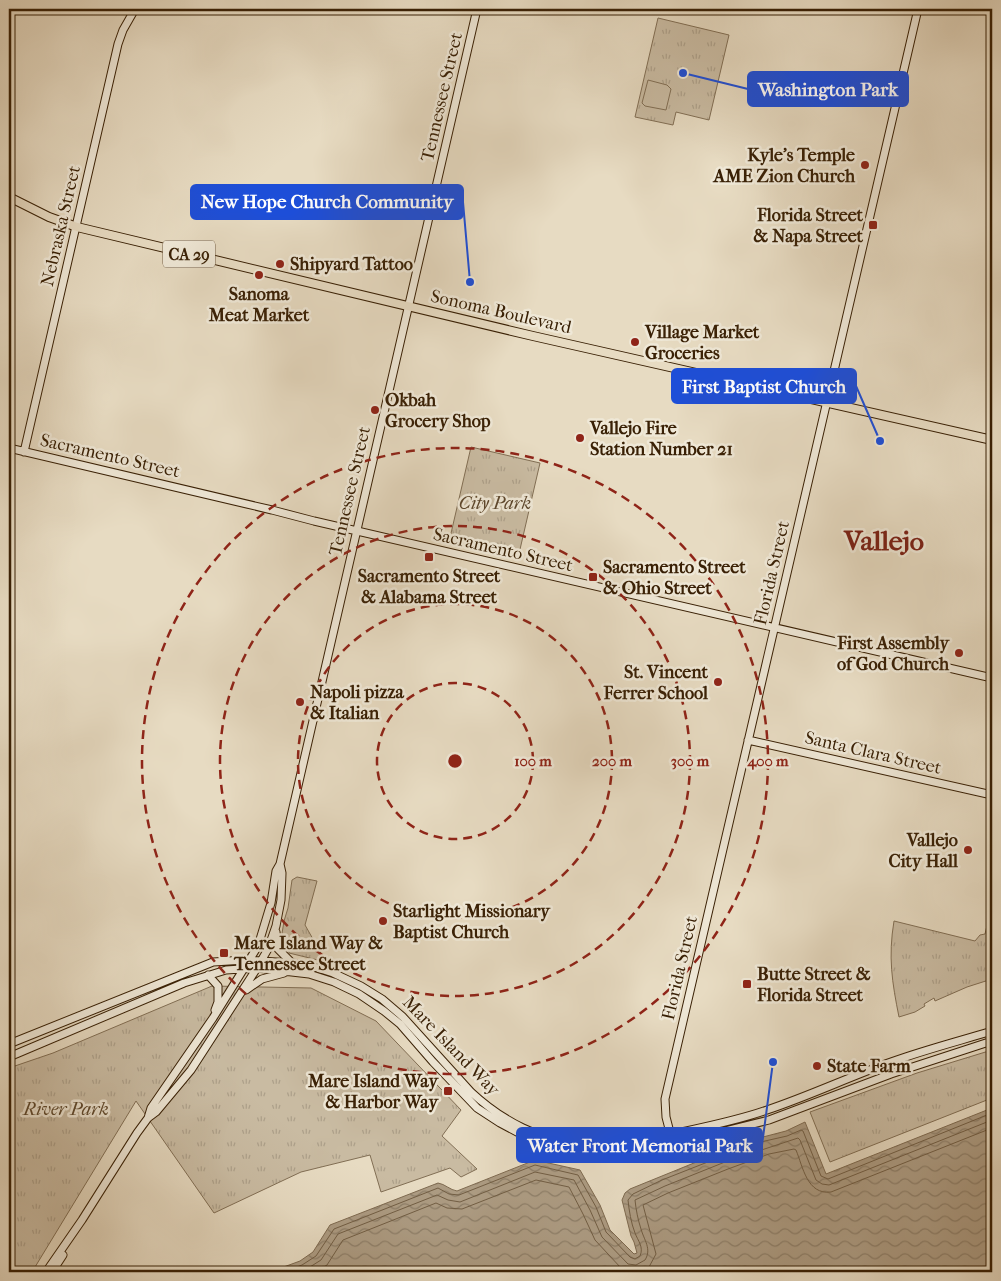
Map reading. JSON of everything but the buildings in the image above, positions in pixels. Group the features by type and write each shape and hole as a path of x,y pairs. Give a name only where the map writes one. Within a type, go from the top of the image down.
{"main road":[{"name":"Nebraska Street","path":"24,452 118,44 123,30 135,9"},
{"name":"Tennessee Street","path":"148,1118 151,1108 250,960 258,946 266,921 276,871 280,864 477,9"},
{"name":"Florida Street","path":"673,1144 665,1099 918,9"},
{"name":"Sonoma Boulevard","path":"9,196 49,217 77,227 533,336 992,440"},
{"name":"Sacramento Street","path":"9,448 992,678"},
{"name":"Santa Clara Street","path":"748,740 992,796"},
{"name":"Tennessee Street","path":"148,1118 156,1112 191,1070 268,949 276,926 282,893 280,864"},
{"path":"276,926 278,949 292,962"},
{"name":"Mare Island Way","path":"9,1044 213,962 262,960 292,962 333,973 361,986 382,999 403,1017 480,1100 522,1128 553,1140 596,1146 614,1146 636,1143 766,1111 892,1062 992,1031"},
{"name":"Mare Island Way","path":"9,1057 184,983 226,970 257,968 309,974 334,982 359,994 384,1011 400,1024 433,1062 478,1108 500,1123 530,1139 559,1149 583,1153 620,1154 673,1144 769,1120 891,1074 992,1041"},
{"path":"239,997 262,979 293,972"},
{"path":"208,975 218,986 218,1002 213,1018"},
{"path":"46,1272 148,1118"},
{"path":"52,1272 68,1248 82,1220"}],"green space":[{"path":"658,18 729,35 709,120 676,112 673,125 635,117"},
{"path":"648,80 667,85 671,89 666,110 645,106 642,103"},
{"name":"City Park","path":"471,447 540,463 518,558 449,542"},
{"path":"297,877 317,881 305,925 326,962 289,953 287,945 281,940 292,880"},
{"path":"992,904 992,979 967,987 935,1001 934,998 915,1012 899,1017 892,969 891,946 894,921 975,941 980,935 985,934"},
{"name":"River Park","path":"212,986 311,988 376,1021 461,1110 442,1136 477,1169 461,1177 450,1168 381,1192 370,1155 301,1172 214,1213 136,1101 32,1272 9,1272 9,1068 53,1053"},
{"path":"992,1050 992,1098 830,1162 810,1112 917,1073"}],"water":[{"path":"992,1108 992,1272 270,1272 300,1261 313,1252 330,1225 438,1183 457,1191 535,1160 580,1170 600,1205 610,1230 634,1254 637,1253 622,1200 625,1193 630,1189 721,1152 786,1131 805,1122 826,1174"}],"place":[{"name":"Washington Park","path":"683,73"},
{"name":"Kyle's Temple AME Zion Church","path":"865,165"},
{"name":"Florida Street & Napa Street","path":"873,225"},
{"name":"Shipyard Tattoo","path":"280,264"},
{"name":"Sanoma Meat Market","path":"259,275"},
{"name":"New Hope Church Community","path":"470,282"},
{"name":"Village Market Groceries","path":"635,342"},
{"name":"Okbah Grocery Shop","path":"375,410"},
{"name":"Vallejo Fire Station Number 21","path":"580,438"},
{"name":"First Baptist Church","path":"880,441"},
{"name":"Sacramento Street & Alabama Street","path":"429,557"},
{"name":"Sacramento Street & Ohio Street","path":"593,577"},
{"name":"First Assembly of God Church","path":"959,653"},
{"name":"St. Vincent Ferrer School","path":"718,682"},
{"name":"Napoli pizza & Italian","path":"300,702"},
{"name":"Vallejo City Hall","path":"968,850"},
{"name":"Starlight Missionary Baptist Church","path":"383,921"},
{"name":"Mare Island Way & Tennessee Street","path":"224,953"},
{"name":"Butte Street & Florida Street","path":"747,984"},
{"name":"Water Front Memorial Park","path":"773,1062"},
{"name":"State Farm","path":"817,1066"},
{"name":"Mare Island Way & Harbor Way","path":"448,1091"}],"district":[{"name":"Vallejo","path":"884,540"}]}
